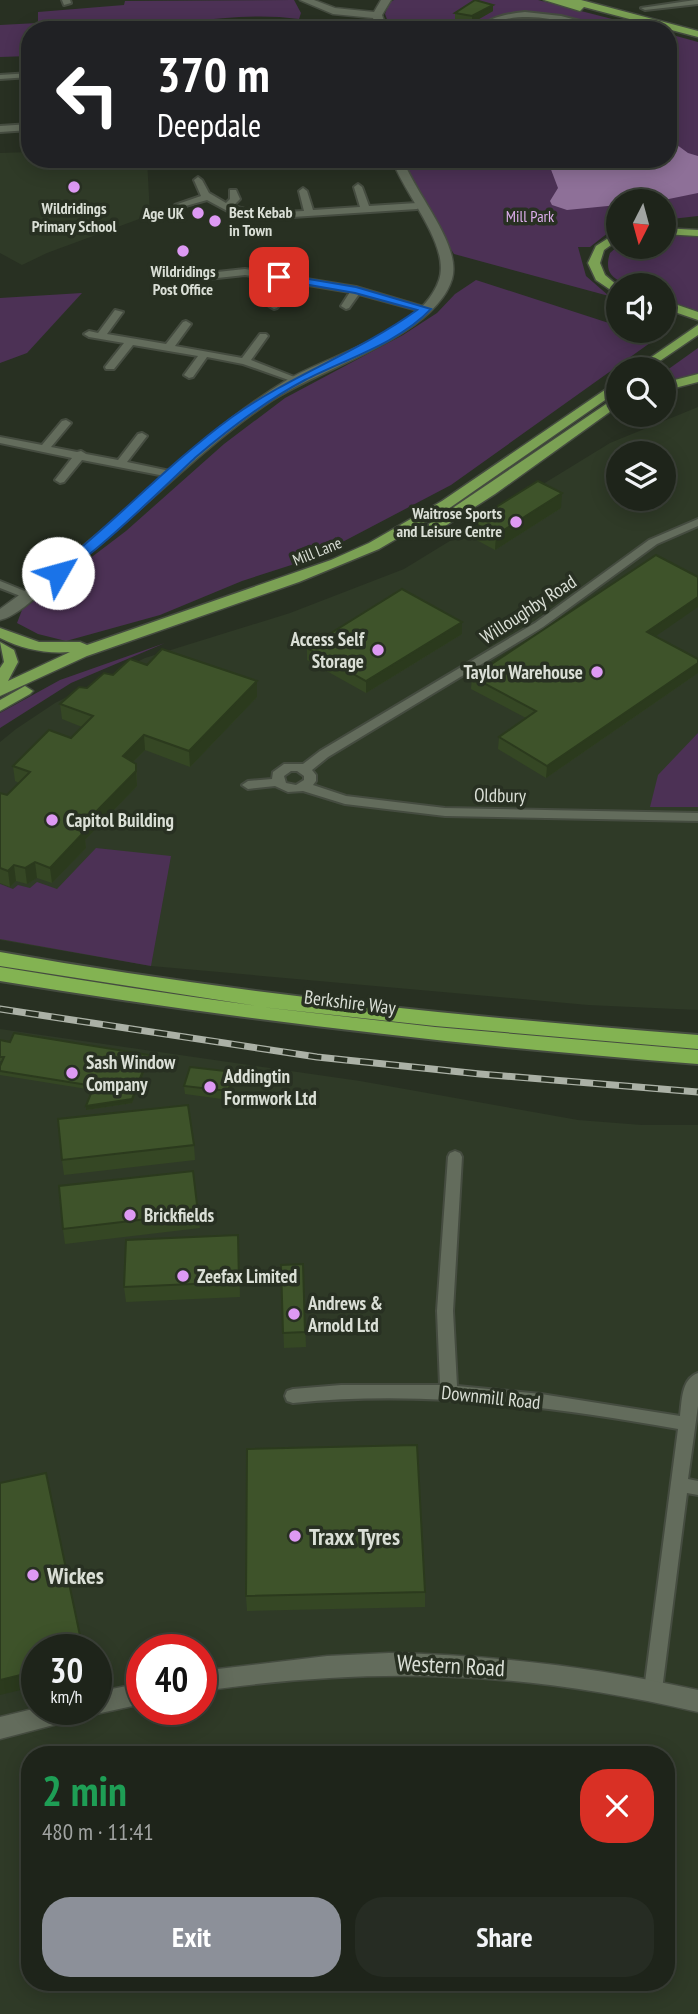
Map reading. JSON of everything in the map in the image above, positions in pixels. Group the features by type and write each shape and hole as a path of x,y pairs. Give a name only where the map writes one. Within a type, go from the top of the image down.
{"highway":[{"name":"Berkshire Way","path":"0,959 185,989 338,1009 524,1029 698,1042"},
{"name":"Berkshire Way","path":"0,974 121,995 324,1023 453,1037 698,1057"}],"main road":[{"path":"549,0 632,21"},
{"path":"570,0 649,21"},
{"path":"677,28 698,34"},
{"path":"677,33 698,40"},
{"path":"676,224 698,223"},
{"path":"676,232 698,233"},
{"path":"606,244 597,250 594,264 600,278 606,282"},
{"path":"676,308 698,316"},
{"path":"676,315 698,323"},
{"path":"657,357 698,328"},
{"path":"676,358 698,342"},
{"path":"676,384 698,378"},
{"name":"Mill Lane","path":"0,691 52,666 137,632 268,589 388,539 436,512 606,393"},
{"name":"Mill Lane","path":"0,706 84,664 277,597 380,556 462,509 606,409"},
{"path":"579,428 606,414"},
{"path":"0,632 24,645 55,650 137,632"},
{"path":"0,646 9,653 11,662 8,672 0,682"}],"street":[{"path":"305,0 325,9 371,14 386,0"},
{"path":"371,21 374,0"},
{"path":"645,8 698,2"},
{"path":"371,14 376,21"},
{"path":"491,21 528,15 561,21"},
{"path":"0,77 21,76"},
{"path":"0,129 21,128"},
{"path":"0,617 92,546 170,474 237,419 298,380 395,331 425,309 443,287 448,265 444,248 403,181 399,168"},
{"path":"198,180 207,197 245,214 261,216 417,205"},
{"path":"358,187 366,210"},
{"path":"303,191 309,213"},
{"path":"227,207 235,199 233,192"},
{"path":"178,207 207,197"},
{"path":"208,276 244,272 293,279 356,290 425,309"},
{"path":"274,306 293,279"},
{"path":"346,306 356,290"},
{"path":"101,336 118,312"},
{"path":"169,347 186,324"},
{"path":"89,334 245,361 298,380"},
{"path":"245,361 263,336"},
{"path":"110,367 131,341"},
{"path":"190,375 205,354"},
{"path":"45,448 66,423"},
{"path":"122,462 142,436"},
{"path":"0,440 122,462 170,474"},
{"path":"60,480 81,454"},
{"name":"Willoughby Road","path":"304,769 324,754 539,625 653,542 698,522"},
{"path":"0,584 28,596"},
{"path":"248,785 277,782 289,789 304,787 311,778 304,769 294,767 283,769 277,775 277,782"},
{"name":"Oldbury","path":"304,787 345,800 445,812 698,817"},
{"path":"449,1392 446,1311 455,1157"},
{"path":"653,1690 689,1486 687,1424 694,1386 698,1380"},
{"name":"Downmill Road","path":"292,1396 320,1392 449,1392 603,1409 687,1424"},
{"name":"Western Road","path":"217,1679 332,1664 427,1662 561,1673 698,1701"},
{"path":"0,1728 21,1723"}],"shaded area":[{"path":"677,145 698,156 698,193 676,198 676,189 606,189 606,206 567,210 552,205 550,201 558,188 550,168 677,168"},
{"name":"Wildridings Primary School","path":"21,152 21,168 147,168 150,215 22,265 0,253 0,153"},
{"path":"698,407 698,1010 588,1005 151,966 0,940 0,742 55,703 145,658 290,613 404,569 606,445 606,511 676,511 676,441 615,441 649,427 676,427 676,416"},
{"path":"0,1029 360,1081 578,1120 642,1125 698,1125 698,2014 0,2014"}],"green space":[{"path":"294,0 301,13 299,19 255,16 194,21 38,21 38,12 124,5 125,1"},
{"path":"394,0 538,0 620,21 388,21 385,14 389,3"},
{"path":"21,24 21,56 0,57 0,25"},
{"name":"Mill Park","path":"677,36 698,42 698,216 676,219 676,189 606,189 606,234 590,247 578,247 586,276 606,295 454,254 416,195 407,168 677,168"},
{"path":"676,234 698,236 698,314 676,306 676,273 610,273 609,259 676,259"},
{"path":"476,280 606,322 606,343 650,343 630,357 606,357 606,374 451,485 310,559 242,581 160,615 66,641 38,634 17,623 22,610 126,531 224,444 285,398 403,335 437,313 455,294"},
{"path":"82,293 27,353 0,363 0,298"},
{"path":"698,348 698,376 676,381 676,364"},
{"path":"165,643 71,683 0,728 0,713 60,680"},
{"path":"698,733 698,807 650,807 658,775"},
{"path":"96,848 171,856 151,966 0,939 0,884 13,889 18,885 30,888 37,882 57,889"}],"building":[{"path":"475,0 493,5 472,16 455,13"},
{"path":"538,481 562,493 496,535 472,522"},
{"name":"Taylor Warehouse","path":"656,555 698,577 698,597 647,632 698,659 698,663 547,766 499,737 536,711 472,677"},
{"name":"Access Self Storage","path":"402,589 462,622 366,681 307,648"},
{"path":"162,649 257,681 189,751 144,735 123,756 136,764 136,771 78,830 84,832 50,868 35,862 25,868 14,865 8,871 0,868 0,793 7,795 30,772 13,766 49,730 71,738 93,716 60,704 79,687 87,688 104,673 113,675 130,659 147,665"},
{"name":"Sash Window Company","path":"14,1033 149,1055 132,1099 86,1106 94,1086 0,1071 4,1057 0,1057 0,1040 10,1042"},
{"path":"190,1067 234,1072 228,1091 184,1086"},
{"path":"188,1105 194,1145 62,1160 58,1119"},
{"name":"Brickfields","path":"193,1171 198,1213 63,1229 59,1186"},
{"name":"Zeefax Limited","path":"238,1235 239,1282 124,1287 126,1240"},
{"name":"Andrews & Arnold Ltd","path":"303,1264 305,1332 283,1333 281,1265"},
{"path":"417,1445 425,1592 246,1596 247,1449"},
{"name":"Wickes","path":"46,1473 80,1634 21,1634 21,1675 0,1680 0,1483"}],"railway":[{"path":"0,1009 317,1057 698,1092"}],"place":[{"name":"Wildridings Primary School","path":"74,187"},
{"name":"Age UK","path":"198,213"},
{"name":"Best Kebab in Town","path":"215,221"},
{"name":"Wildridings Post Office","path":"183,251"},
{"name":"Waitrose Sports and Leisure Centre","path":"516,522"},
{"name":"Access Self Storage","path":"378,650"},
{"name":"Taylor Warehouse","path":"597,672"},
{"name":"Capitol Building","path":"52,820"},
{"name":"Sash Window Company","path":"72,1073"},
{"name":"Addingtin Formwork Ltd","path":"210,1087"},
{"name":"Brickfields","path":"130,1215"},
{"name":"Zeefax Limited","path":"183,1276"},
{"name":"Andrews & Arnold Ltd","path":"294,1314"},
{"name":"Traxx Tyres","path":"295,1536"},
{"name":"Wickes","path":"33,1575"}],"route":[{"path":"58,573 138,506 193,454 237,419 272,394 395,331 425,309 356,290 279,277"}]}
